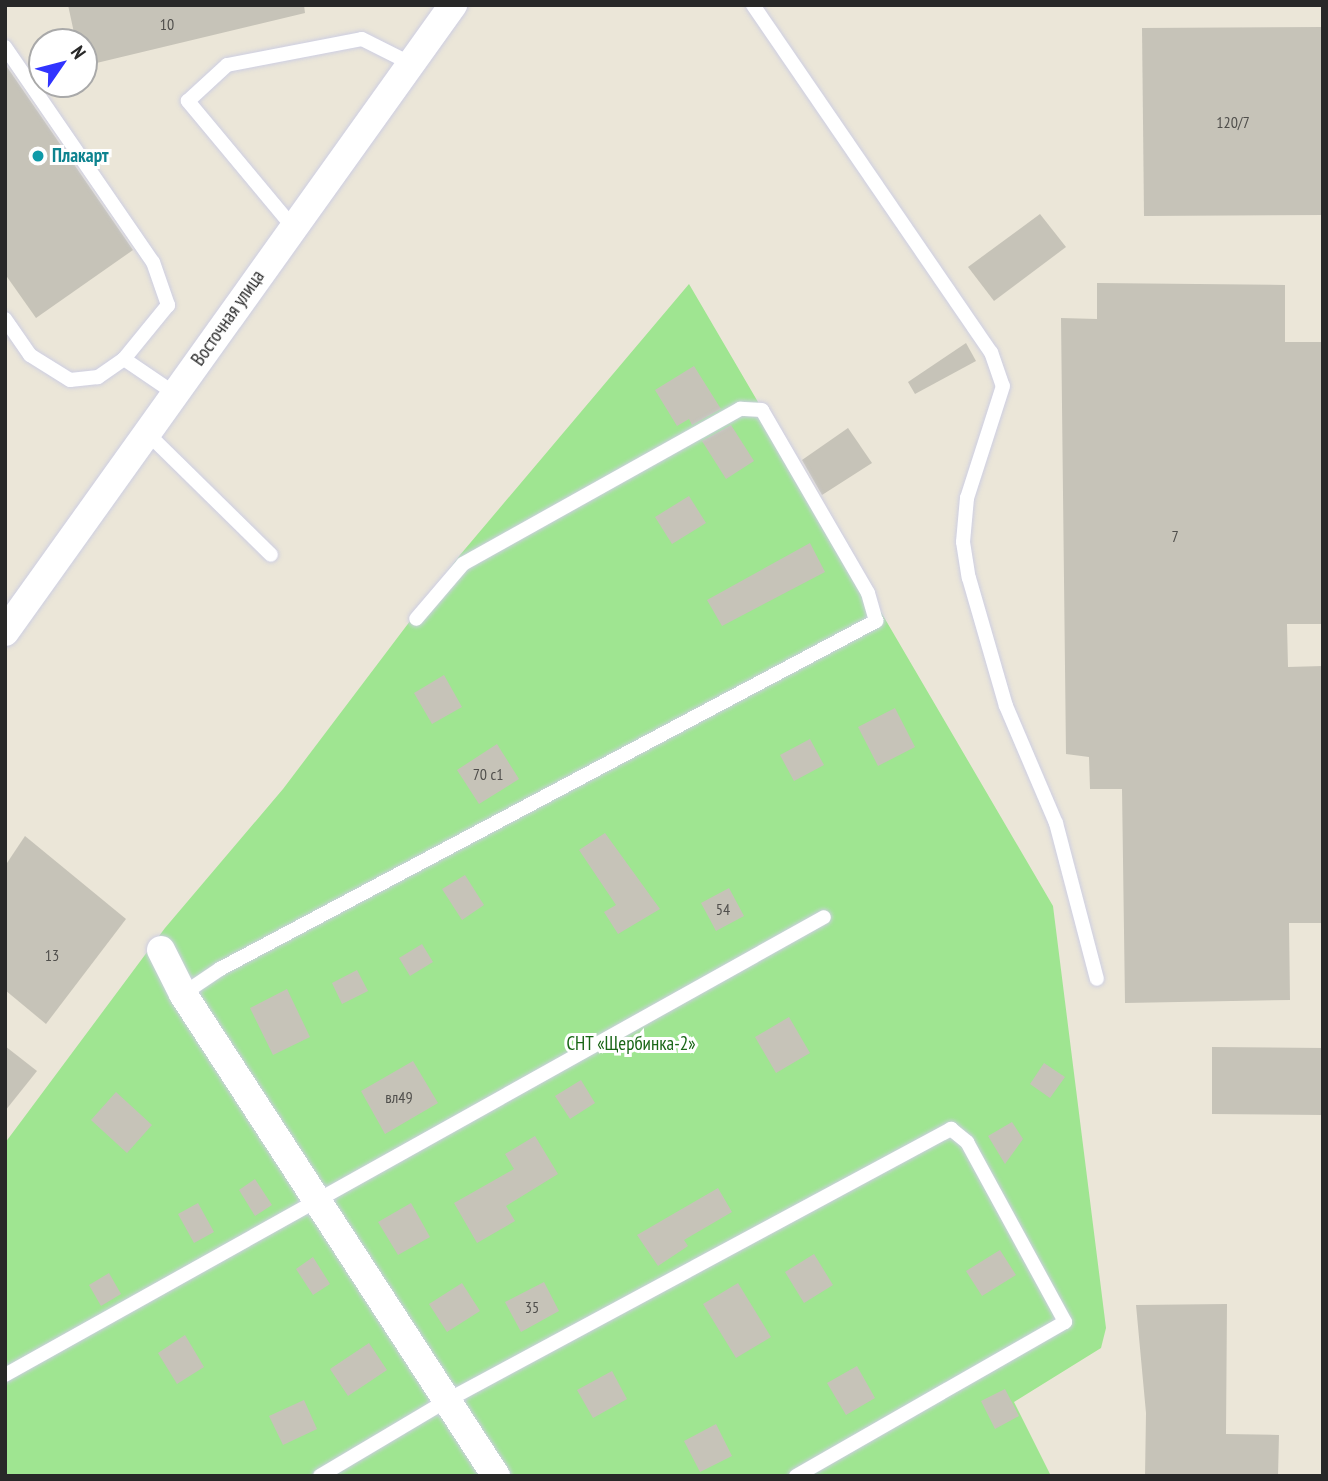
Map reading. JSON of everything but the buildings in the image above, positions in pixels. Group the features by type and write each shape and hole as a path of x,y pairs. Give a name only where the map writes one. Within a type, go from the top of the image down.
{"street":[{"name":"Восточная улица","path":"5,632 292,226 453,5"},
{"path":"161,950 183,994 496,1476"}],"lane":[{"path":"753,5 991,352 1003,386 967,498 963,542 969,578 1006,706 1056,824 1097,979"},
{"path":"292,226 188,101 227,65 362,38 410,63"},
{"path":"5,47 153,262 168,305 124,359 98,377 70,380 30,355 5,319"},
{"path":"124,359 174,393"},
{"path":"183,994 220,968 876,621 868,593 762,410 740,409 463,564 416,619"},
{"path":"146,432 271,555"},
{"path":"5,1375 824,918"},
{"path":"320,1476 446,1401 951,1129 967,1142 1065,1322 796,1476"}],"green space":[{"name":"СНТ «Щербинка-2»","path":"689,284 1053,906 1106,1328 1101,1348 1014,1402 1051,1476 5,1476 5,1143 165,928 283,789 460,555"}],"place":[{"name":"Плакарт","path":"38,156"}]}
